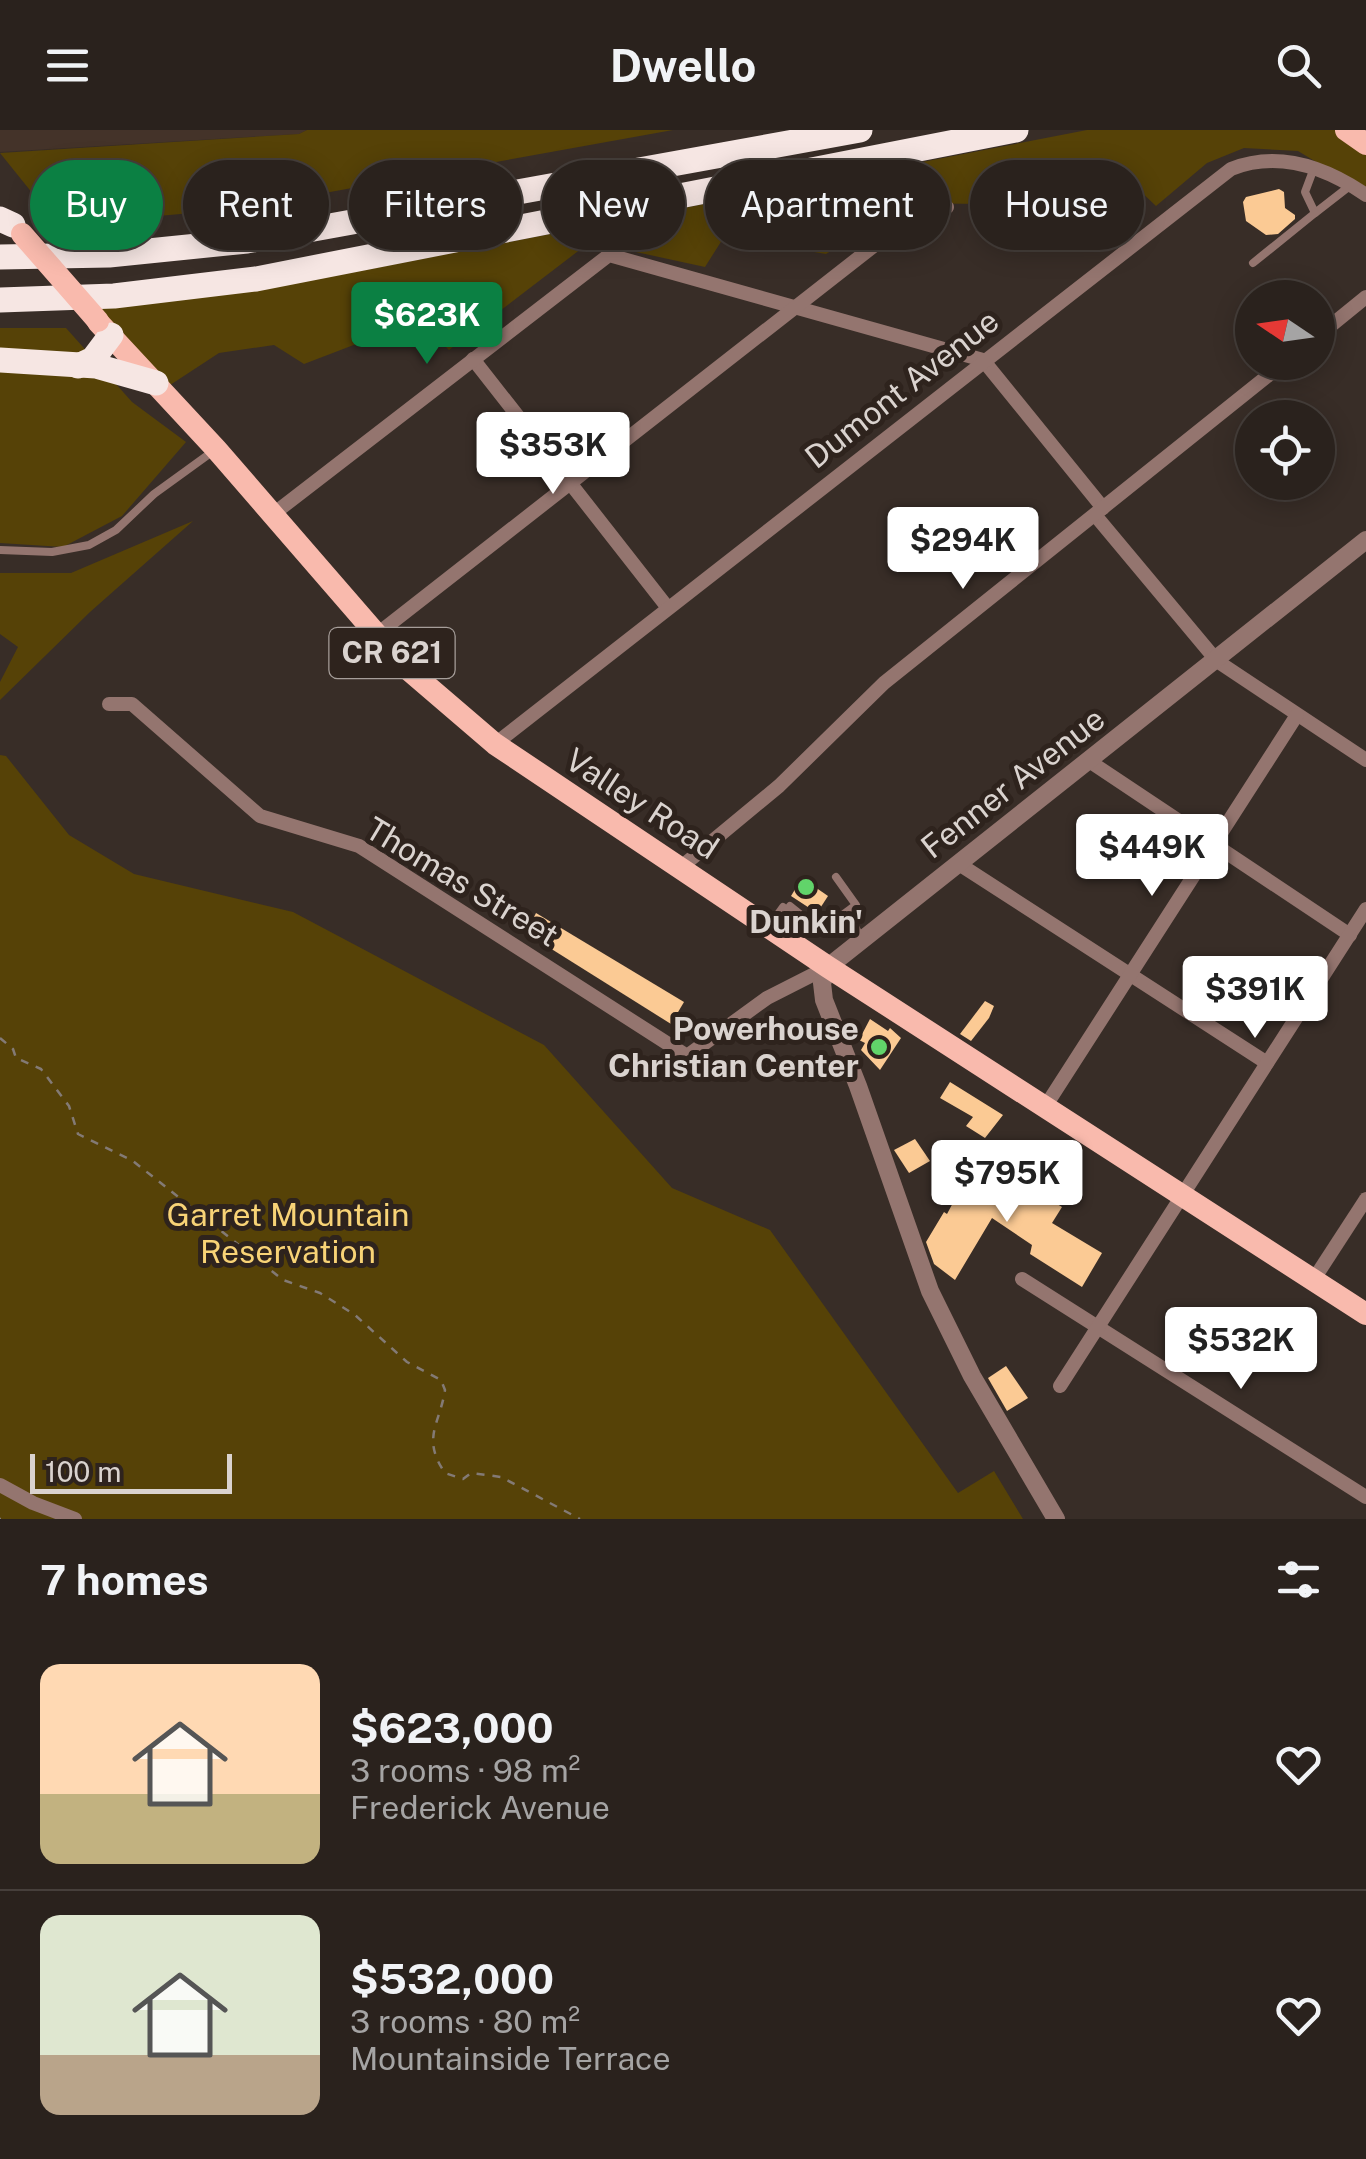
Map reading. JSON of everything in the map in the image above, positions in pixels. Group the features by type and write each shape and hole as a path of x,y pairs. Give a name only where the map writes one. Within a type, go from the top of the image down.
{"highway":[{"path":"0,257 110,256 232,243 860,130"},
{"path":"0,300 114,296 256,280 1016,130"},
{"path":"78,366 93,359 104,328"},
{"path":"0,360 127,373 156,384"}],"main road":[{"path":"1346,130 1366,144"},
{"name":"Valley Road","path":"9,222 216,450 404,666 495,744 680,868 776,925 828,967 1366,1314"}],"street":[{"name":"Dumont Avenue","path":"495,744 1231,169 1270,159 1314,168 1366,195"},
{"path":"376,635 868,250"},
{"path":"272,516 608,255 983,360 1217,661 1366,760"},
{"path":"1335,322 1366,297"},
{"path":"473,359 668,608"},
{"path":"680,868 780,786 884,684 1263,380"},
{"name":"Fenner Avenue","path":"687,1056 767,998 828,967 859,937 959,864 1366,540"},
{"name":"Thomas Street","path":"109,704 132,704 260,816 360,846 687,1056"},
{"path":"1045,1107 1297,715"},
{"path":"1089,761 1350,934"},
{"path":"959,864 1267,1063"},
{"path":"1060,1386 1366,909"},
{"path":"828,967 822,983 824,1000 930,1291 972,1376 1056,1519"},
{"path":"1314,1279 1366,1199"},
{"path":"1022,1278 1364,1491"},
{"path":"0,1486 75,1519"}],"lane":[{"path":"1314,168 1305,192 1315,214"},
{"path":"1253,263 1351,185"},
{"path":"0,550 52,552 89,545 116,530 154,494 216,450"},
{"path":"776,925 783,907 790,906 821,931 843,919 856,904 836,877"},
{"path":"843,919 852,920 859,937"}],"path":[{"path":"0,1038 13,1049 16,1058 40,1069 69,1106 78,1134 133,1161 283,1280 331,1300 370,1326 407,1362 441,1380 445,1390 432,1429 433,1444 445,1472 464,1479 472,1473 502,1477 580,1519"}],"shaded area":[{"path":"0,130 307,130 299,134 0,152"}],"green space":[{"path":"307,130 673,130 507,160 349,160 349,189 329,192 329,160 183,160 183,214 163,216 163,160 30,160 30,190 0,153 299,134"},
{"path":"1087,130 1339,130 1366,154 1366,192 1298,151 1244,148 1207,163 1156,206 1144,195 1144,160 970,160 970,204 950,204 950,160 932,160"},
{"path":"705,204 705,250 716,250 705,267 627,250 685,250 685,208"},
{"path":"542,236 542,250 580,250 449,350 419,320 304,364 274,345 219,353 164,389 95,318 102,307 339,275 468,250 522,250 522,240"},
{"path":"0,328 66,328 132,402 186,442 122,516 63,547 0,543"},
{"path":"193,521 90,612 0,700 0,682 18,647 0,634 0,573 71,573"},
{"name":"Garret Mountain Reservation","path":"0,755 6,756 69,835 134,874 293,912 544,1045 672,1188 770,1230 958,1493 994,1471 1023,1519 0,1519"}],"building":[{"path":"1279,189 1284,192 1285,208 1295,219 1278,234 1266,235 1246,221 1243,202 1246,197"},
{"name":"Dunkin'","path":"802,878 828,896 817,913 791,896"},
{"path":"536,913 684,1002 671,1024 526,933"},
{"path":"985,1001 994,1006 971,1041 960,1034"},
{"name":"Powerhouse Christian Center","path":"870,1019 901,1038 880,1070 861,1050 865,1043 859,1040"},
{"path":"950,1082 1003,1115 985,1138 966,1126 973,1117 940,1098"},
{"path":"915,1139 930,1161 909,1173 894,1150"},
{"path":"978,1156 1062,1207 1052,1223 1102,1253 1082,1287 1030,1254 1032,1245 992,1218 955,1280 934,1264 926,1242 944,1212 947,1214"},
{"path":"1006,1366 1028,1398 1007,1411 988,1378"}],"place":[{"name":"Dunkin'","path":"806,887"},
{"name":"Powerhouse Christian Center","path":"879,1047"}]}
